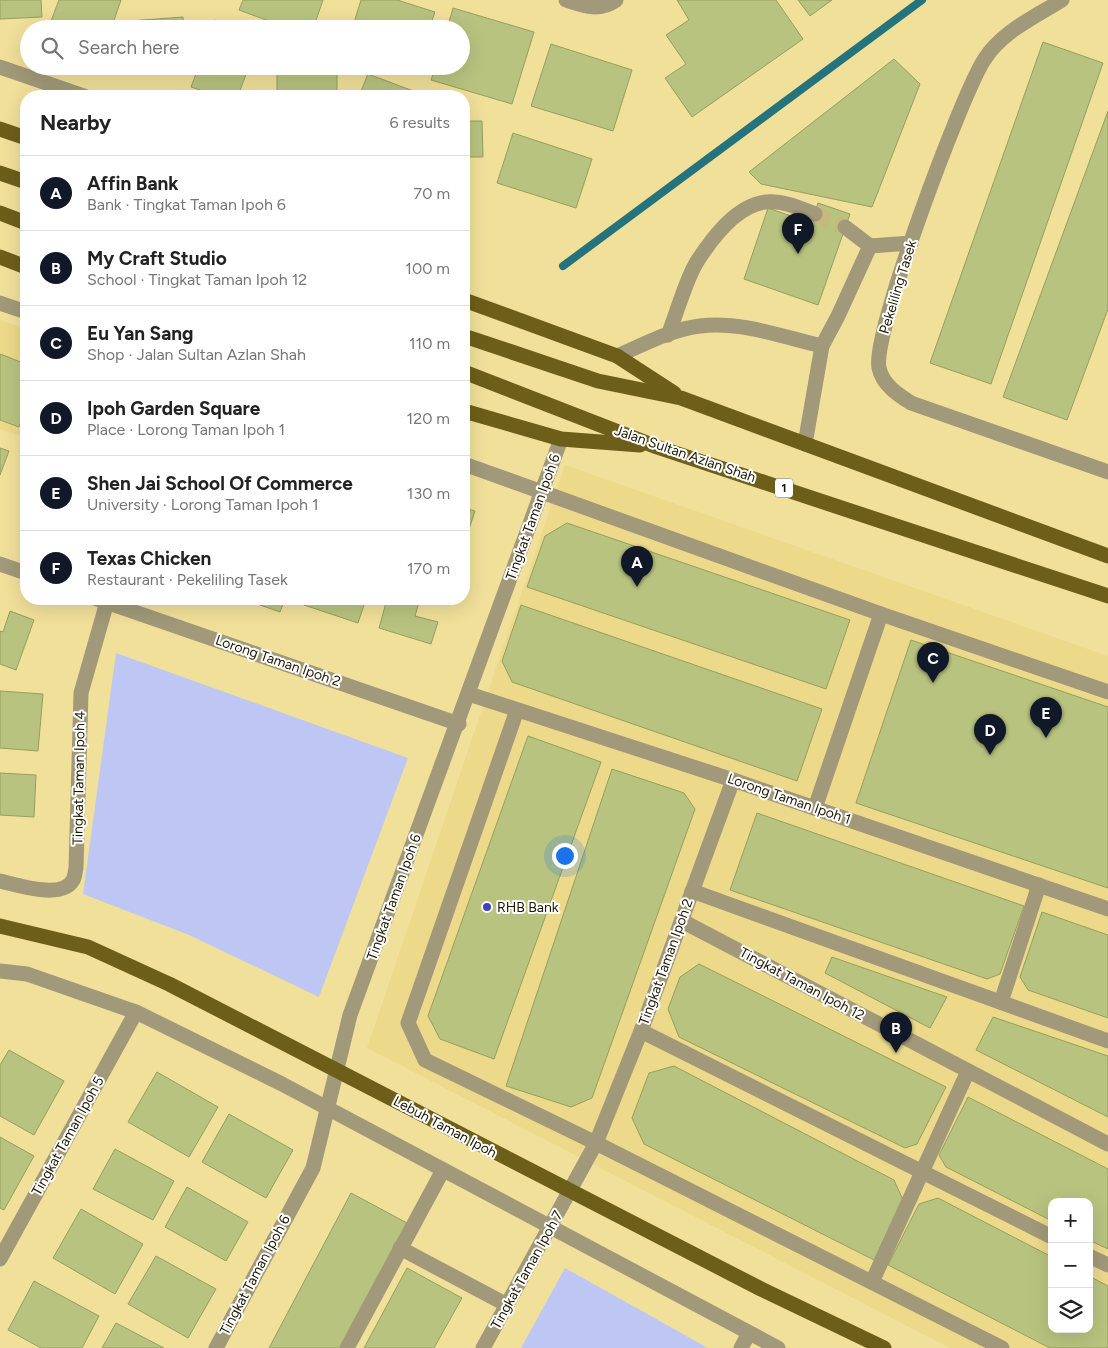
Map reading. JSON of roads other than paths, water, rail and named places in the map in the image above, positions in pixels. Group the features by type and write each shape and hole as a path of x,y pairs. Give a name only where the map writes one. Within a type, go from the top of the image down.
{"main road":[{"path":"0,129 20,136"},
{"path":"0,173 20,180"},
{"path":"0,213 20,221"},
{"path":"0,257 20,265"},
{"path":"470,302 617,356 681,398"},
{"path":"470,338 598,381 681,398 1108,556"},
{"name":"Jalan Sultan Azlan Shah","path":"470,374 657,447 1108,596"},
{"path":"470,412 561,439 657,447"},
{"name":"Lebuh Taman Ipoh","path":"0,926 88,947 169,984 570,1192 761,1289 884,1348"}],"street":[{"path":"566,0 586,7 598,8 616,0"},
{"name":"Pekeliling Tasek","path":"1062,0 1002,38 984,59 962,108 911,243 879,348 879,368 890,390 911,403 1108,472"},
{"path":"0,67 20,74"},
{"path":"23,75 67,90"},
{"path":"668,335 697,261 725,225 748,207 767,202 794,206 815,214"},
{"path":"845,227 870,246 911,243"},
{"path":"805,444 822,346 870,246"},
{"path":"0,302 20,310"},
{"path":"617,356 668,335 700,326 736,325 822,346"},
{"name":"Tingkat Taman Ipoh 6","path":"216,1348 313,1168 329,1110 350,1014 561,439"},
{"path":"470,466 881,614 1108,692"},
{"path":"0,564 20,572"},
{"name":"Tingkat Taman Ipoh 4","path":"0,881 52,891 65,888 73,880 76,868 81,693 101,605"},
{"name":"Lorong Taman Ipoh 2","path":"116,605 458,724"},
{"path":"815,808 881,614"},
{"name":"Lorong Taman Ipoh 1","path":"469,694 733,780 1108,909"},
{"path":"517,710 408,1023 426,1060 596,1143 1002,1348"},
{"name":"Tingkat Taman Ipoh 2","path":"570,1192 596,1143 641,1031 733,780"},
{"path":"1001,1002 1040,885"},
{"path":"692,891 1108,1041"},
{"name":"Tingkat Taman Ipoh 12","path":"682,921 1108,1144"},
{"path":"0,971 27,974 136,1012 329,1110 778,1348"},
{"name":"Tingkat Taman Ipoh 5","path":"0,1259 136,1012"},
{"path":"641,1031 1048,1235"},
{"path":"872,1282 968,1071"},
{"path":"346,1348 443,1170"},
{"name":"Tingkat Taman Ipoh 7","path":"483,1348 570,1192"},
{"path":"400,1248 507,1305"},
{"path":"1093,1258 1108,1265"},
{"path":"741,1348 749,1333"}],"waterway":[{"path":"563,266 922,0"}],"tunnel":[{"path":"815,214 845,227"}],"place":[{"name":"Texas Chicken","path":"798,254"},
{"name":"Affin Bank","path":"637,587"},
{"name":"Eu Yan Sang","path":"933,683"},
{"name":"Shen Jai School Of Commerce","path":"1046,738"},
{"name":"Ipoh Garden Square","path":"990,755"},
{"name":"RHB Bank","path":"487,907"},
{"name":"My Craft Studio","path":"896,1053"}]}
